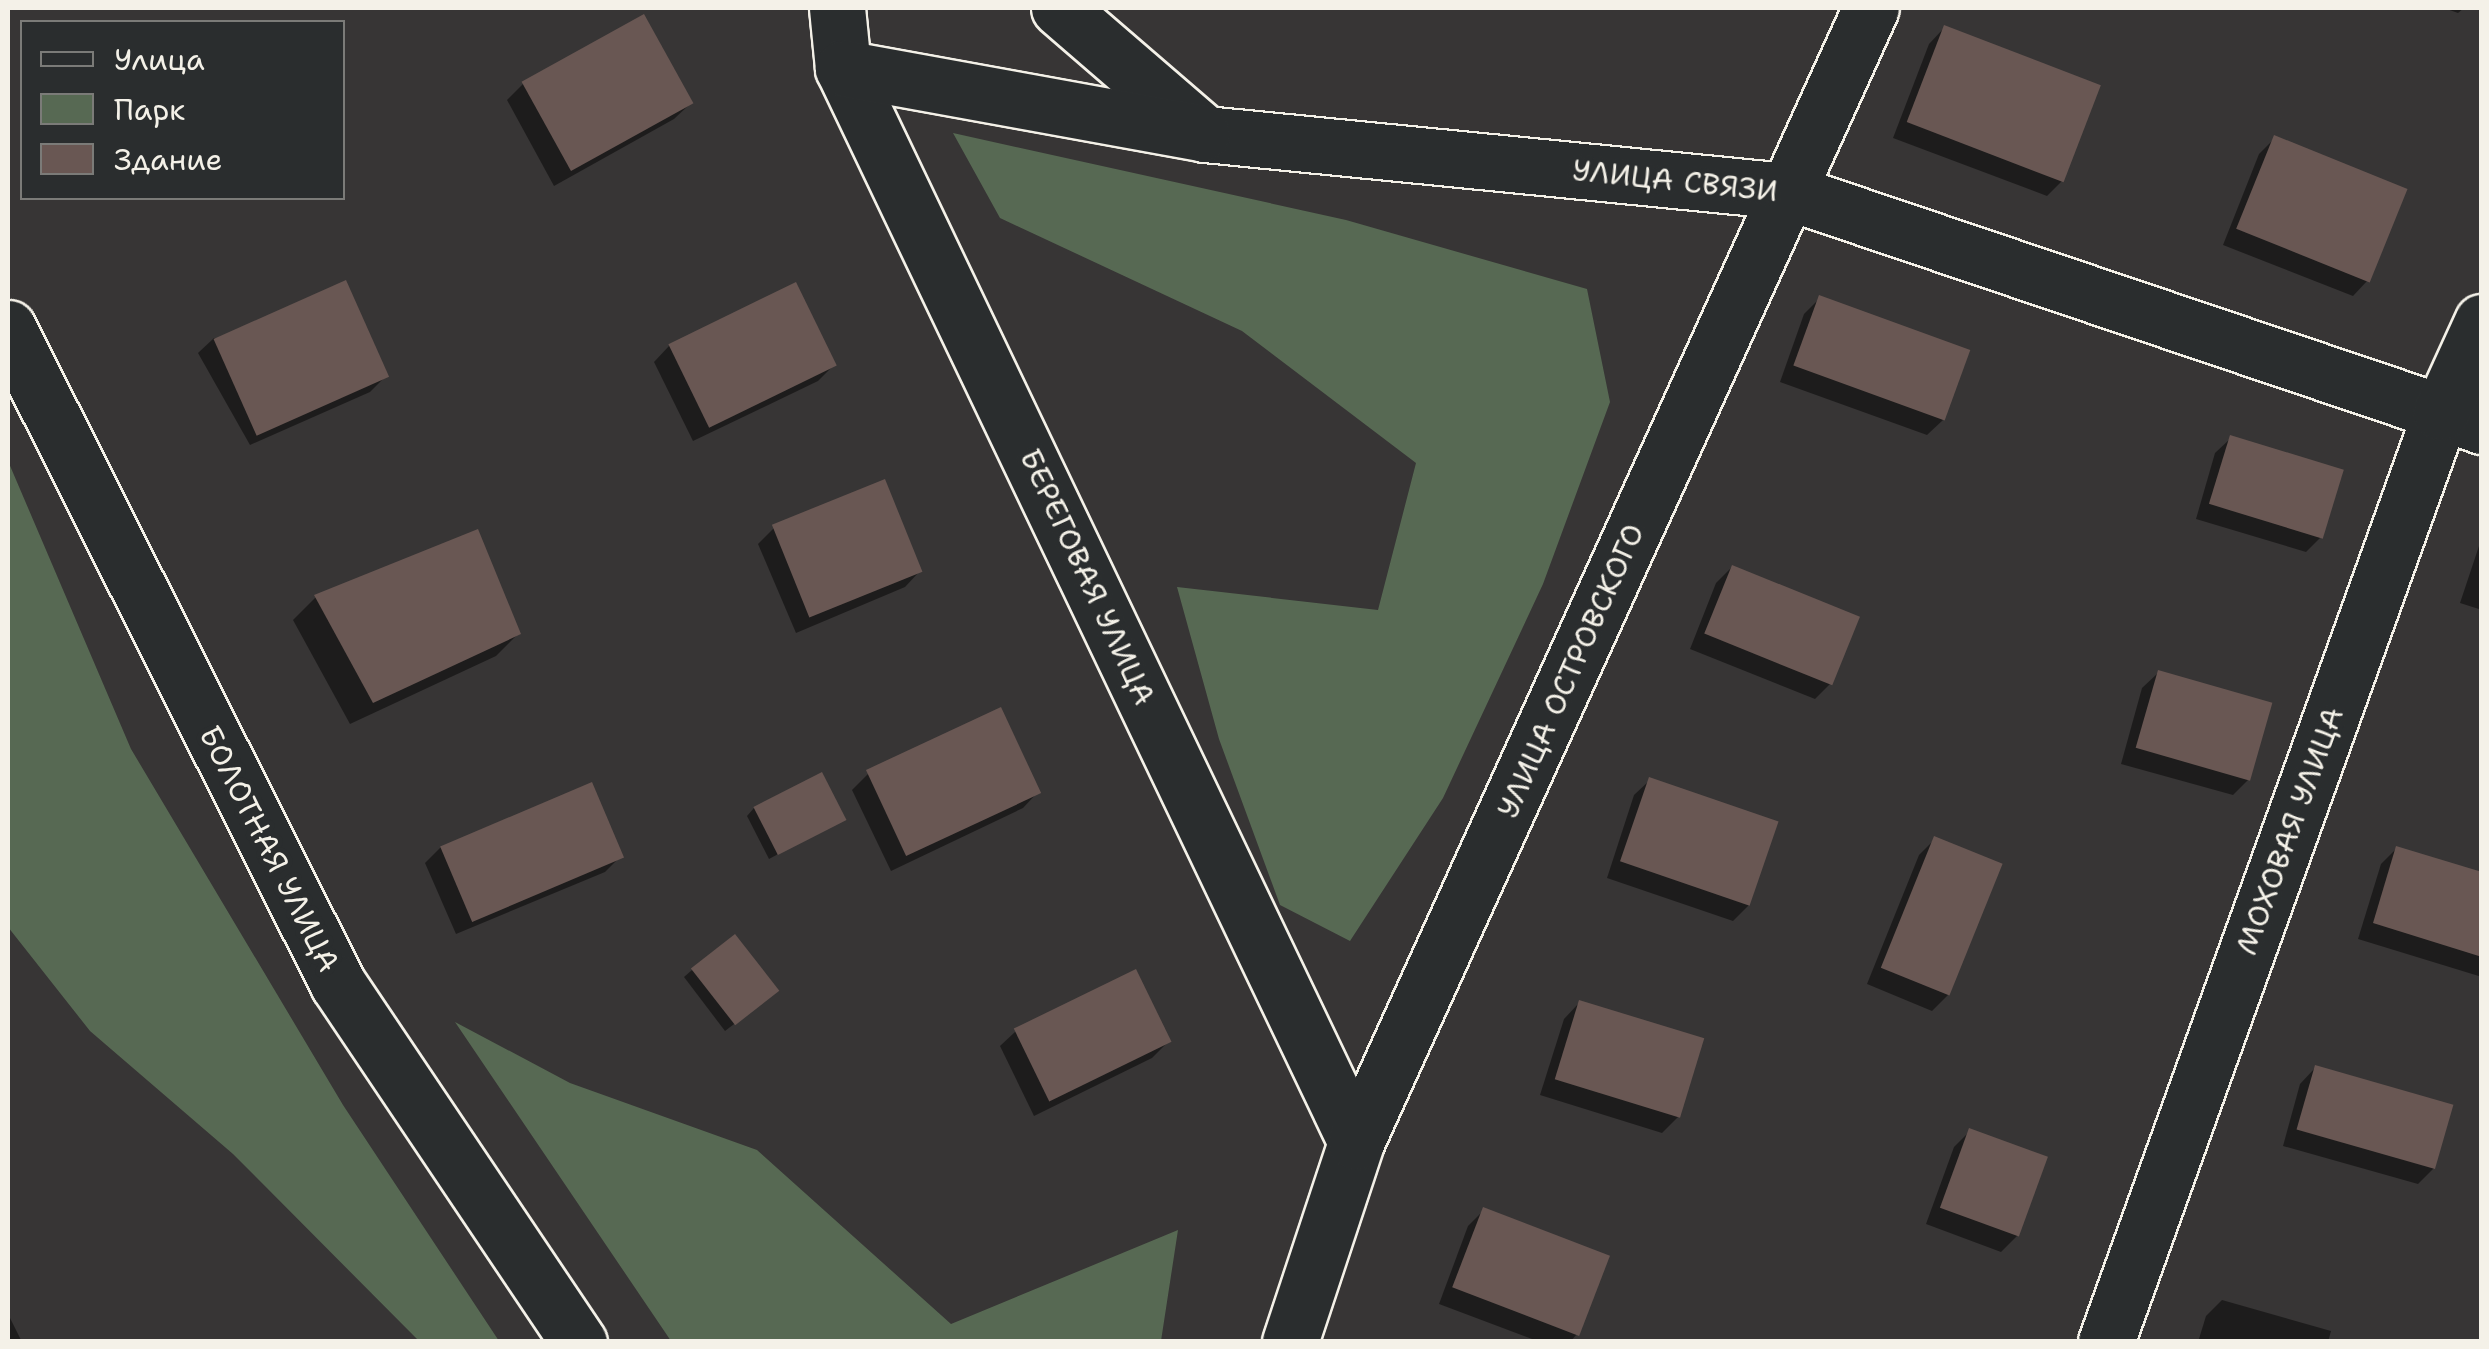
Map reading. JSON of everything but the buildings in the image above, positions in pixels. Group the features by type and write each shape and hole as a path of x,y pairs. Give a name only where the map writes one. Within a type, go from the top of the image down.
{"street":[{"name":"БЕРЕГОВАЯ УЛИЦА","path":"837,8 844,68 1356,1142"},
{"path":"1059,8 1205,134"},
{"name":"УЛИЦА ОСТРОВСКОГО","path":"1290,1342 1356,1142 1872,8"},
{"name":"УЛИЦА СВЯЗИ","path":"844,68 1205,134 1786,191 2462,419"},
{"name":"МОХОВАЯ УЛИЦА","path":"2106,1342 2462,419 2482,322"},
{"name":"БОЛОТНАЯ УЛИЦА","path":"8,328 338,984 579,1342"}],"green space":[{"path":"953,133 1346,220 1587,289 1610,402 1543,584 1443,798 1350,941 1280,905 1219,739 1177,587 1378,610 1416,463 1242,331 1000,218"},
{"path":"8,461 131,749 343,1105 499,1341 419,1341 233,1154 90,1031 8,927"},
{"path":"455,1022 570,1083 757,1150 951,1324 1178,1230 1161,1341 671,1341"}]}
